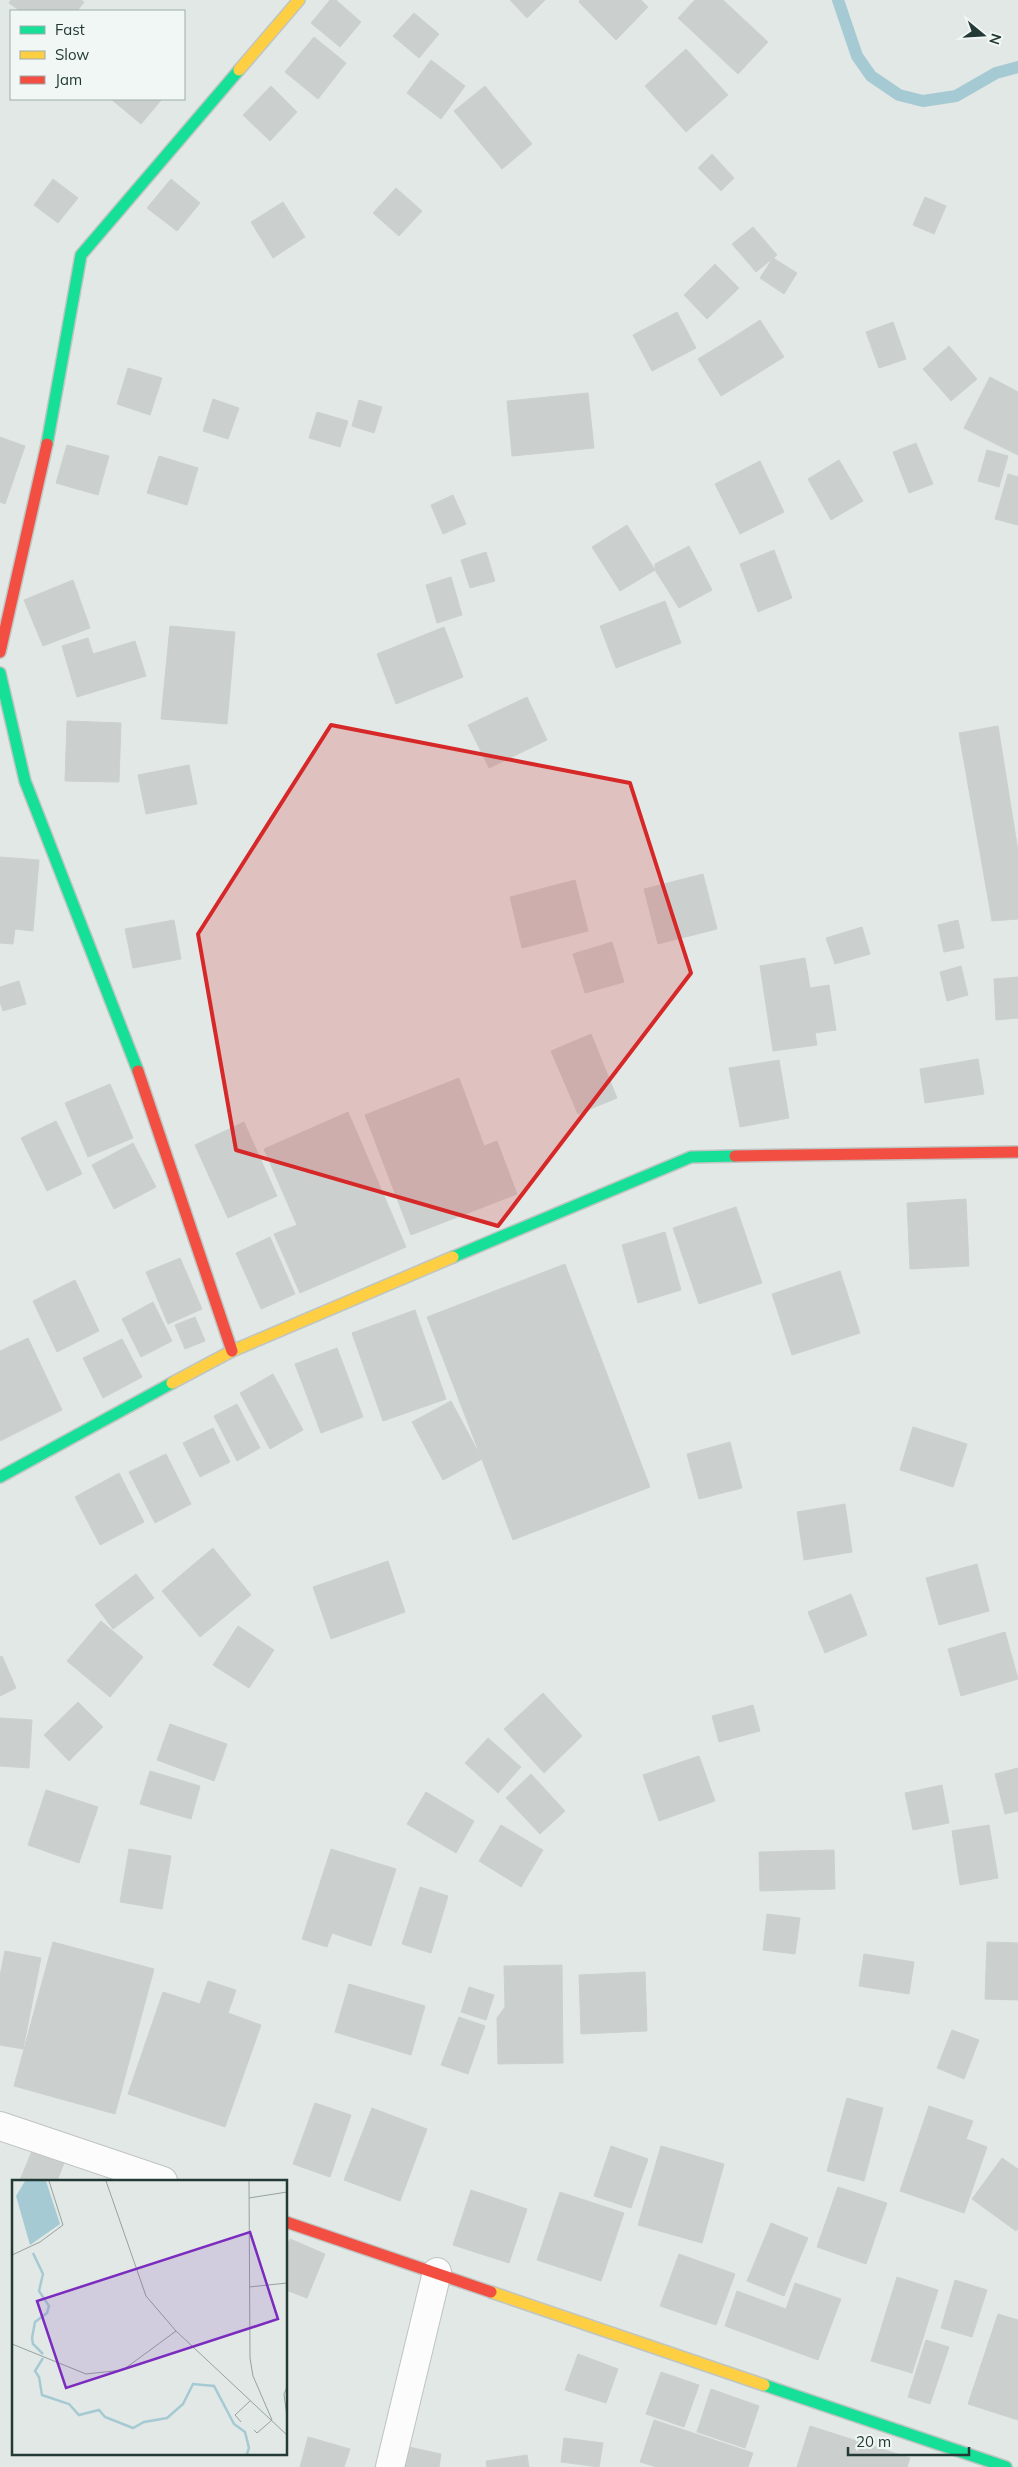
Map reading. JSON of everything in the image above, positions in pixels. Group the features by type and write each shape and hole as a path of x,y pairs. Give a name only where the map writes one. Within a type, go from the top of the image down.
{"street":[{"path":"0,652 42,473 81,255 299,0"},
{"path":"0,673 25,781 134,1062 232,1351"},
{"path":"0,1476 232,1351 691,1157 1018,1152"},
{"path":"0,2126 160,2180"},
{"path":"288,2223 1006,2467"},
{"path":"390,2467 437,2272"}],"highlighted area":[{"path":"331,725 630,783 691,973 498,1226 236,1150 198,934"}],"building":[{"path":"11,0 81,0 84,2 78,10 19,10 9,3"},
{"path":"330,0 336,0 361,22 340,47 311,23"},
{"path":"510,0 545,0 527,18"},
{"path":"580,0 641,0 648,7 616,40 579,2"},
{"path":"695,0 723,0 768,42 738,74 678,18"},
{"path":"414,13 439,34 419,58 393,36"},
{"path":"314,37 346,63 318,99 285,72"},
{"path":"686,49 728,95 686,132 645,86"},
{"path":"431,60 465,86 441,119 407,93"},
{"path":"271,86 297,112 270,141 243,115"},
{"path":"485,86 532,144 502,169 454,111"},
{"path":"112,100 161,100 141,124"},
{"path":"712,154 734,178 721,191 698,168"},
{"path":"53,179 78,198 58,223 34,205"},
{"path":"171,179 200,203 177,231 147,208"},
{"path":"396,188 422,211 399,236 373,213"},
{"path":"925,197 946,206 934,234 913,225"},
{"path":"283,202 305,237 273,258 251,222"},
{"path":"753,227 777,255 756,272 732,244"},
{"path":"773,258 797,273 784,294 760,278"},
{"path":"715,264 739,288 707,319 684,295"},
{"path":"677,312 696,348 652,371 633,335"},
{"path":"760,320 784,357 752,377 729,340"},
{"path":"893,322 906,359 879,368 866,332"},
{"path":"729,340 752,377 721,396 698,359"},
{"path":"949,346 977,379 951,401 923,369"},
{"path":"128,368 162,378 150,415 117,404"},
{"path":"990,377 1018,392 1018,455 964,428"},
{"path":"588,393 594,448 512,456 507,401"},
{"path":"213,399 239,408 228,439 203,431"},
{"path":"359,400 382,407 374,433 352,426"},
{"path":"317,412 348,421 340,447 309,438"},
{"path":"0,437 25,446 5,504 0,502"},
{"path":"916,443 933,484 909,493 893,452"},
{"path":"67,445 109,456 98,495 56,483"},
{"path":"987,450 1008,456 999,487 978,481"},
{"path":"159,456 198,468 187,505 147,493"},
{"path":"839,460 863,501 831,520 808,479"},
{"path":"760,461 784,512 740,534 715,484"},
{"path":"1008,474 1018,477 1018,525 995,519"},
{"path":"453,495 466,524 443,534 431,505"},
{"path":"627,525 655,570 620,591 592,547"},
{"path":"689,546 712,590 679,608 655,570 655,564"},
{"path":"774,550 792,598 758,612 740,564"},
{"path":"486,552 495,581 470,588 461,560"},
{"path":"451,577 462,615 437,623 426,585"},
{"path":"73,580 90,628 43,646 24,600"},
{"path":"665,601 681,643 616,668 600,626"},
{"path":"170,626 235,632 227,724 161,719"},
{"path":"444,627 463,677 396,704 377,654"},
{"path":"88,638 93,654 135,641 146,676 77,697 62,646"},
{"path":"527,697 547,740 489,768 468,725"},
{"path":"67,721 121,723 119,782 65,781"},
{"path":"998,726 1018,851 1018,919 992,921 959,733"},
{"path":"189,765 197,804 146,814 138,775"},
{"path":"0,857 39,860 33,931 15,929 13,944 0,943"},
{"path":"703,874 717,929 658,944 644,889"},
{"path":"575,880 588,931 522,948 510,897"},
{"path":"174,920 181,959 133,968 125,929"},
{"path":"958,920 964,948 944,952 938,925"},
{"path":"862,927 870,954 835,964 826,938"},
{"path":"612,942 624,982 585,993 573,954"},
{"path":"805,958 810,988 829,985 836,1030 815,1033 817,1045 773,1051 760,966"},
{"path":"961,966 968,995 947,1001 940,972"},
{"path":"1018,977 1018,1018 996,1020 994,979"},
{"path":"19,981 26,1004 3,1011 0,1002 0,987"},
{"path":"591,1034 617,1098 578,1114 551,1051"},
{"path":"978,1059 984,1094 925,1103 920,1069"},
{"path":"779,1060 789,1118 740,1127 729,1068"},
{"path":"459,1078 484,1146 497,1141 517,1194 411,1235 365,1115"},
{"path":"110,1084 133,1138 88,1157 65,1103"},
{"path":"348,1112 406,1247 300,1293 274,1234 297,1225 264,1149"},
{"path":"56,1121 82,1174 47,1191 21,1138"},
{"path":"244,1122 277,1196 228,1218 195,1145"},
{"path":"133,1143 156,1187 114,1209 92,1165"},
{"path":"966,1199 969,1266 910,1269 907,1203"},
{"path":"736,1207 762,1283 699,1304 673,1228"},
{"path":"665,1232 681,1290 638,1303 622,1245"},
{"path":"270,1237 295,1294 261,1309 236,1253"},
{"path":"180,1258 202,1309 168,1324 146,1272"},
{"path":"565,1264 650,1487 513,1540 427,1317"},
{"path":"840,1271 860,1333 792,1355 772,1294"},
{"path":"75,1280 99,1331 57,1352 33,1301"},
{"path":"153,1302 172,1341 141,1357 122,1319"},
{"path":"415,1310 446,1399 383,1421 352,1333"},
{"path":"195,1317 205,1341 185,1349 175,1325"},
{"path":"28,1338 62,1410 0,1441 0,1351"},
{"path":"122,1339 142,1377 103,1398 83,1358"},
{"path":"337,1348 363,1417 321,1433 295,1364"},
{"path":"273,1374 303,1430 270,1449 240,1393"},
{"path":"451,1401 482,1459 443,1480 412,1422"},
{"path":"237,1404 260,1448 237,1461 214,1416"},
{"path":"913,1427 967,1444 953,1487 900,1470"},
{"path":"213,1428 230,1462 200,1477 183,1443"},
{"path":"730,1442 742,1488 699,1499 687,1454"},
{"path":"166,1454 191,1504 155,1523 129,1472"},
{"path":"119,1473 144,1522 100,1545 75,1497"},
{"path":"845,1504 852,1552 804,1560 797,1512"},
{"path":"213,1548 251,1595 200,1637 162,1591"},
{"path":"388,1561 405,1612 331,1639 313,1587"},
{"path":"977,1564 989,1611 939,1625 926,1578"},
{"path":"136,1574 154,1598 113,1629 95,1605"},
{"path":"851,1594 867,1635 825,1653 808,1612"},
{"path":"101,1621 143,1657 110,1697 67,1661"},
{"path":"238,1626 274,1650 249,1688 213,1665"},
{"path":"1005,1632 1018,1679 961,1696 948,1649"},
{"path":"2,1656 16,1688 0,1696 0,1657"},
{"path":"543,1693 582,1736 544,1773 504,1729"},
{"path":"78,1702 103,1727 69,1761 44,1735"},
{"path":"753,1705 760,1731 719,1742 712,1716"},
{"path":"0,1718 32,1720 29,1768 0,1766"},
{"path":"170,1724 227,1744 214,1781 157,1760"},
{"path":"488,1738 521,1767 498,1793 465,1763"},
{"path":"699,1756 715,1801 659,1821 643,1775"},
{"path":"1018,1768 1018,1811 1005,1814 995,1774"},
{"path":"150,1771 200,1786 191,1819 140,1804"},
{"path":"531,1774 565,1811 540,1834 506,1798"},
{"path":"942,1785 949,1823 913,1830 905,1793"},
{"path":"46,1790 98,1807 79,1863 28,1845"},
{"path":"426,1792 474,1821 456,1853 407,1824"},
{"path":"501,1825 543,1850 521,1887 479,1861"},
{"path":"989,1825 998,1878 960,1885 952,1831"},
{"path":"129,1849 171,1856 162,1909 120,1902"},
{"path":"331,1849 396,1869 371,1946 332,1933 327,1947 302,1939"},
{"path":"834,1850 835,1889 760,1891 759,1852"},
{"path":"420,1887 448,1896 431,1953 402,1944"},
{"path":"767,1914 800,1918 795,1954 763,1950"},
{"path":"53,1942 154,1969 115,2114 14,2086"},
{"path":"987,1942 1018,1943 1018,2000 985,1999"},
{"path":"5,1951 41,1958 23,2049 0,2045 0,1976"},
{"path":"864,1954 914,1962 909,1994 859,1986"},
{"path":"562,1965 563,2063 498,2064 497,2018 505,2007 504,1966"},
{"path":"645,1972 647,2031 581,2034 579,1975"},
{"path":"208,1981 236,1990 228,2013 261,2025 225,2127 128,2094 163,1992 200,2004"},
{"path":"349,1984 425,2006 411,2055 335,2032"},
{"path":"469,1987 494,1995 486,2020 461,2012"},
{"path":"459,2017 485,2026 468,2074 441,2065"},
{"path":"952,2030 979,2040 964,2079 937,2068"},
{"path":"847,2098 883,2108 864,2181 827,2171"},
{"path":"315,2103 351,2115 330,2177 293,2164"},
{"path":"929,2106 973,2121 966,2139 987,2147 964,2213 900,2191"},
{"path":"372,2108 427,2129 400,2201 344,2180"},
{"path":"611,2146 648,2159 631,2208 594,2196"},
{"path":"661,2146 724,2164 702,2243 638,2225"},
{"path":"32,2151 64,2163 57,2180 20,2180"},
{"path":"1002,2158 1018,2169 1018,2228 1016,2231 972,2199"},
{"path":"838,2187 887,2203 866,2264 817,2247"},
{"path":"471,2190 527,2209 509,2263 453,2245"},
{"path":"560,2192 624,2213 601,2281 537,2260"},
{"path":"771,2223 808,2238 784,2296 747,2281"},
{"path":"290,2239 325,2254 307,2298 288,2291 288,2244"},
{"path":"679,2254 735,2274 716,2325 660,2306"},
{"path":"897,2277 938,2290 912,2373 871,2361"},
{"path":"955,2280 987,2290 972,2337 941,2328"},
{"path":"795,2283 841,2299 818,2360 725,2326 737,2291 786,2309"},
{"path":"998,2314 1018,2320 1018,2420 968,2404"},
{"path":"926,2340 949,2347 930,2404 908,2397"},
{"path":"578,2354 618,2369 606,2403 565,2390"},
{"path":"661,2372 699,2385 684,2427 646,2414"},
{"path":"711,2389 759,2406 745,2448 697,2432"},
{"path":"654,2420 753,2453 748,2467 657,2467 640,2462"},
{"path":"810,2426 910,2458 907,2467 797,2467"},
{"path":"308,2437 350,2449 344,2467 300,2467"},
{"path":"564,2438 603,2443 599,2467 561,2462"},
{"path":"404,2446 441,2454 439,2467 400,2467"},
{"path":"527,2455 529,2467 487,2467 486,2461"}],"waterway":[{"path":"838,0 857,56 871,76 899,95 923,101 956,96 996,73 1018,67"}],"traffic: fast":[{"path":"47,444 81,255 239,70"},
{"path":"0,673 25,781 138,1071"},
{"path":"453,1257 691,1157 735,1156"},
{"path":"0,1477 172,1383"},
{"path":"764,2385 1006,2467"}],"traffic: slow":[{"path":"239,70 299,0"},
{"path":"172,1383 232,1351 453,1257"},
{"path":"491,2292 764,2385"}],"traffic: jam":[{"path":"0,652 47,444"},
{"path":"138,1071 232,1351"},
{"path":"735,1156 1018,1152"},
{"path":"288,2223 491,2292"}]}
